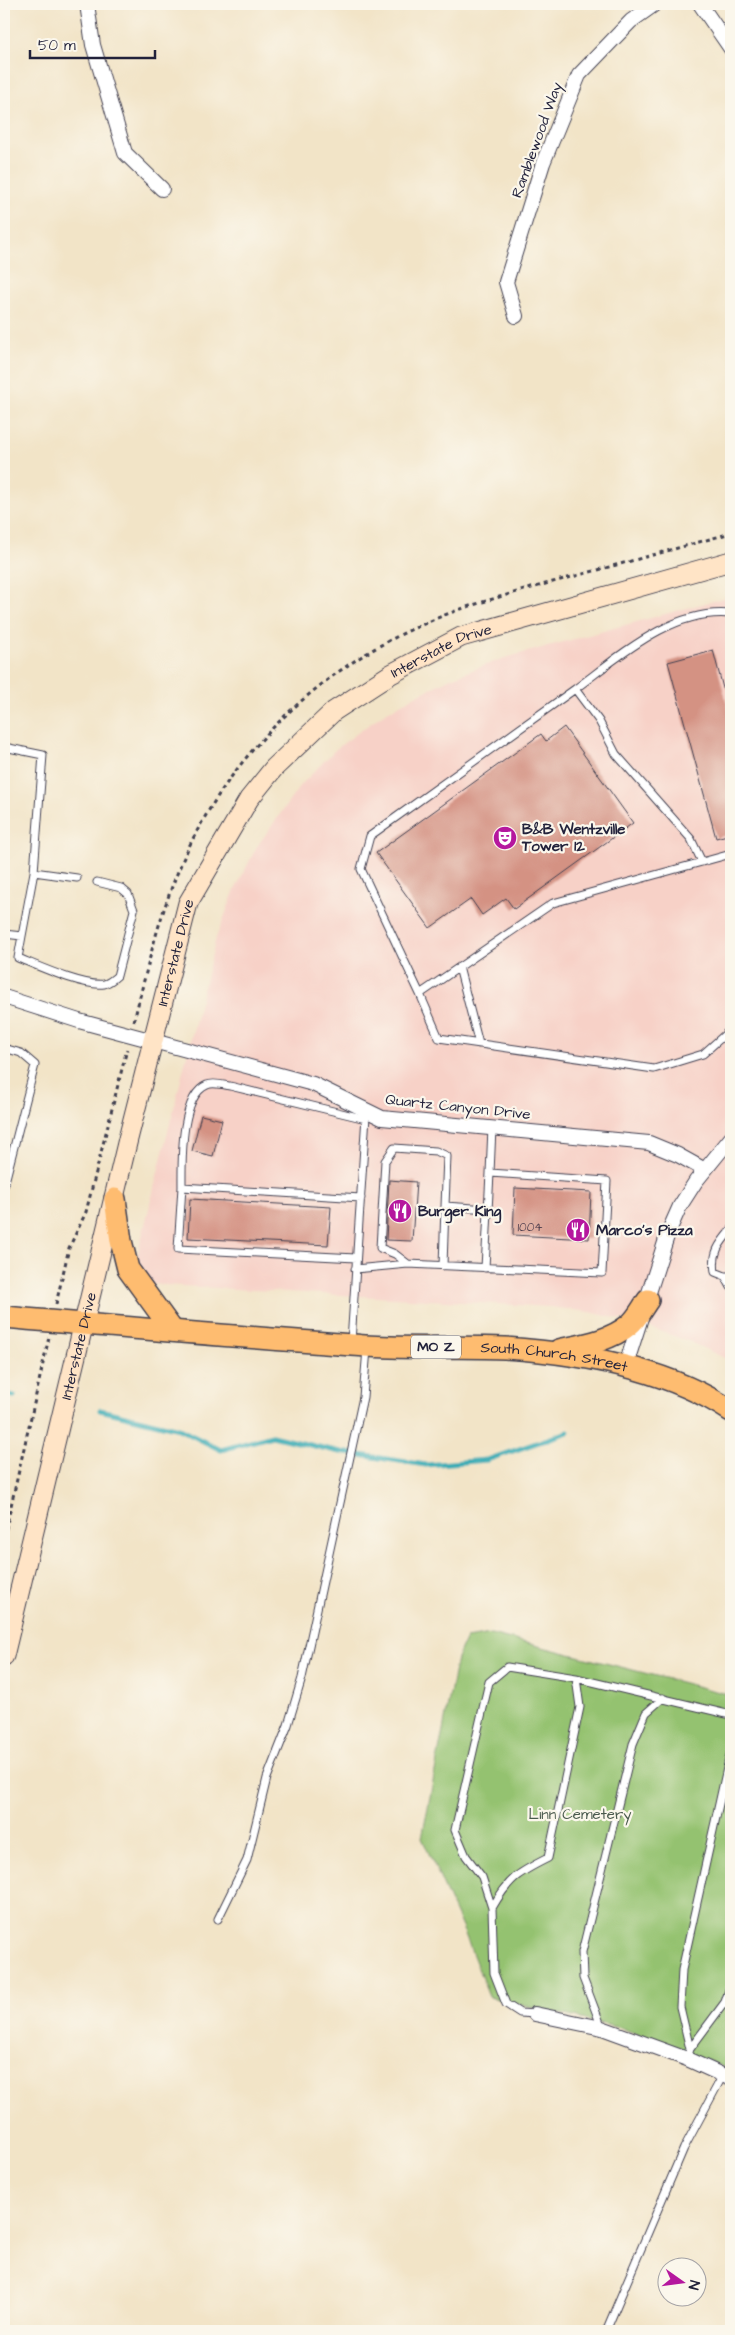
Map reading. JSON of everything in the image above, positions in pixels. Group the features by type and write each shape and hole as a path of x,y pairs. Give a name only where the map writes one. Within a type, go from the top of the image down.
{"main road":[{"name":"Interstate Drive","path":"4,1656 152,1040 188,903 248,799 274,768 334,711 391,674 461,637 731,560"},
{"path":"115,1199 121,1241 128,1269 173,1330"},
{"path":"551,1352 594,1342 615,1334 630,1325 648,1300"},
{"name":"MO Z","path":"4,1317 359,1345"},
{"name":"South Church Street","path":"359,1345 503,1348 551,1352 645,1371 682,1384 731,1411"}],"street":[{"path":"87,4 93,45 125,153 162,189"},
{"name":"Ramblewood Way","path":"516,316 506,282 543,163 579,75 630,21 655,4"},
{"path":"700,4 731,49"},
{"name":"Quartz Canyon Drive","path":"4,997 28,1006 313,1084 366,1115 650,1143 678,1155 705,1170"},
{"path":"625,1368 668,1234 680,1206 705,1170 731,1138"},
{"path":"535,2014 602,2028 688,2054 727,2077"}],"lane":[{"path":"731,614 716,612 669,624 575,688 370,836 362,868 439,1038 654,1069 703,1054 731,1029"},
{"path":"575,688 599,721 616,754 690,839 702,862"},
{"path":"4,747 43,755 34,872 18,958 52,972 92,984 106,984 117,976 134,910 128,894 121,888 97,882"},
{"path":"420,994 553,903 731,854"},
{"path":"34,872 77,878"},
{"path":"4,934 22,936"},
{"path":"459,967 479,1044"},
{"path":"4,1048 21,1053 35,1065 4,1186"},
{"path":"218,1920 247,1860 267,1778 288,1725 302,1678 363,1397 355,1269 356,1258 361,1198 366,1115 230,1086 208,1084 195,1093 189,1110 182,1149 182,1187 178,1249 356,1258"},
{"path":"485,1268 492,1128"},
{"path":"408,1264 395,1254 380,1248 386,1161 394,1148 436,1151 447,1156 443,1266"},
{"path":"355,1269 408,1264 602,1273 607,1181 490,1173"},
{"path":"182,1187 361,1198"},
{"path":"446,1206 488,1209"},
{"path":"731,1230 716,1248 714,1263 715,1272 728,1276 731,1287"},
{"path":"535,2014 520,2013 506,2004 494,1973 492,1908 482,1876 466,1856 455,1830 489,1682 507,1667 576,1678 731,1715"},
{"path":"492,1908 503,1889 518,1873 548,1858 580,1707 576,1678"},
{"path":"602,2028 583,1978 582,1952 632,1744 646,1713 664,1698"},
{"path":"688,2054 680,2007 682,1970 731,1750"},
{"path":"688,2054 725,2002 731,1984"},
{"path":"606,2331 684,2148 727,2077"}],"path":[{"path":"58,1294 69,1248 86,1212 130,1034 166,902 186,853 206,815 258,744 288,712 323,682 388,640 456,611 731,533"},
{"path":"4,1537 44,1362"}],"shaded area":[{"path":"731,596 731,1361 688,1341 640,1324 590,1312 551,1307 147,1284 134,1269 216,938 234,892 256,848 300,786 336,749 379,717 451,678 505,658"}],"green space":[{"name":"Linn Cemetery","path":"491,1634 731,1695 731,2070 624,2029 489,1997 465,1934 422,1838 457,1658 466,1638"}],"building":[{"path":"713,650 731,719 731,834 716,838 668,662"},
{"name":"B&B Wentzville Tower 12","path":"564,727 633,823 514,909 506,898 482,915 471,899 430,928 376,853 541,734 546,741"},
{"path":"201,1115 222,1120 213,1156 192,1151"},
{"name":"Burger King","path":"389,1180 416,1182 412,1241 386,1240"},
{"path":"515,1188 591,1192 589,1239 513,1235"},
{"path":"190,1199 331,1207 328,1245 188,1238"}],"waterway":[{"path":"4,1394 14,1396"},
{"path":"100,1410 179,1429 221,1450 272,1436 340,1452 426,1465 487,1460 568,1432"}],"place":[{"name":"B&B Wentzville Tower 12","path":"505,838"},
{"name":"Burger King","path":"400,1211"},
{"name":"Marco's Pizza","path":"578,1230"}]}
